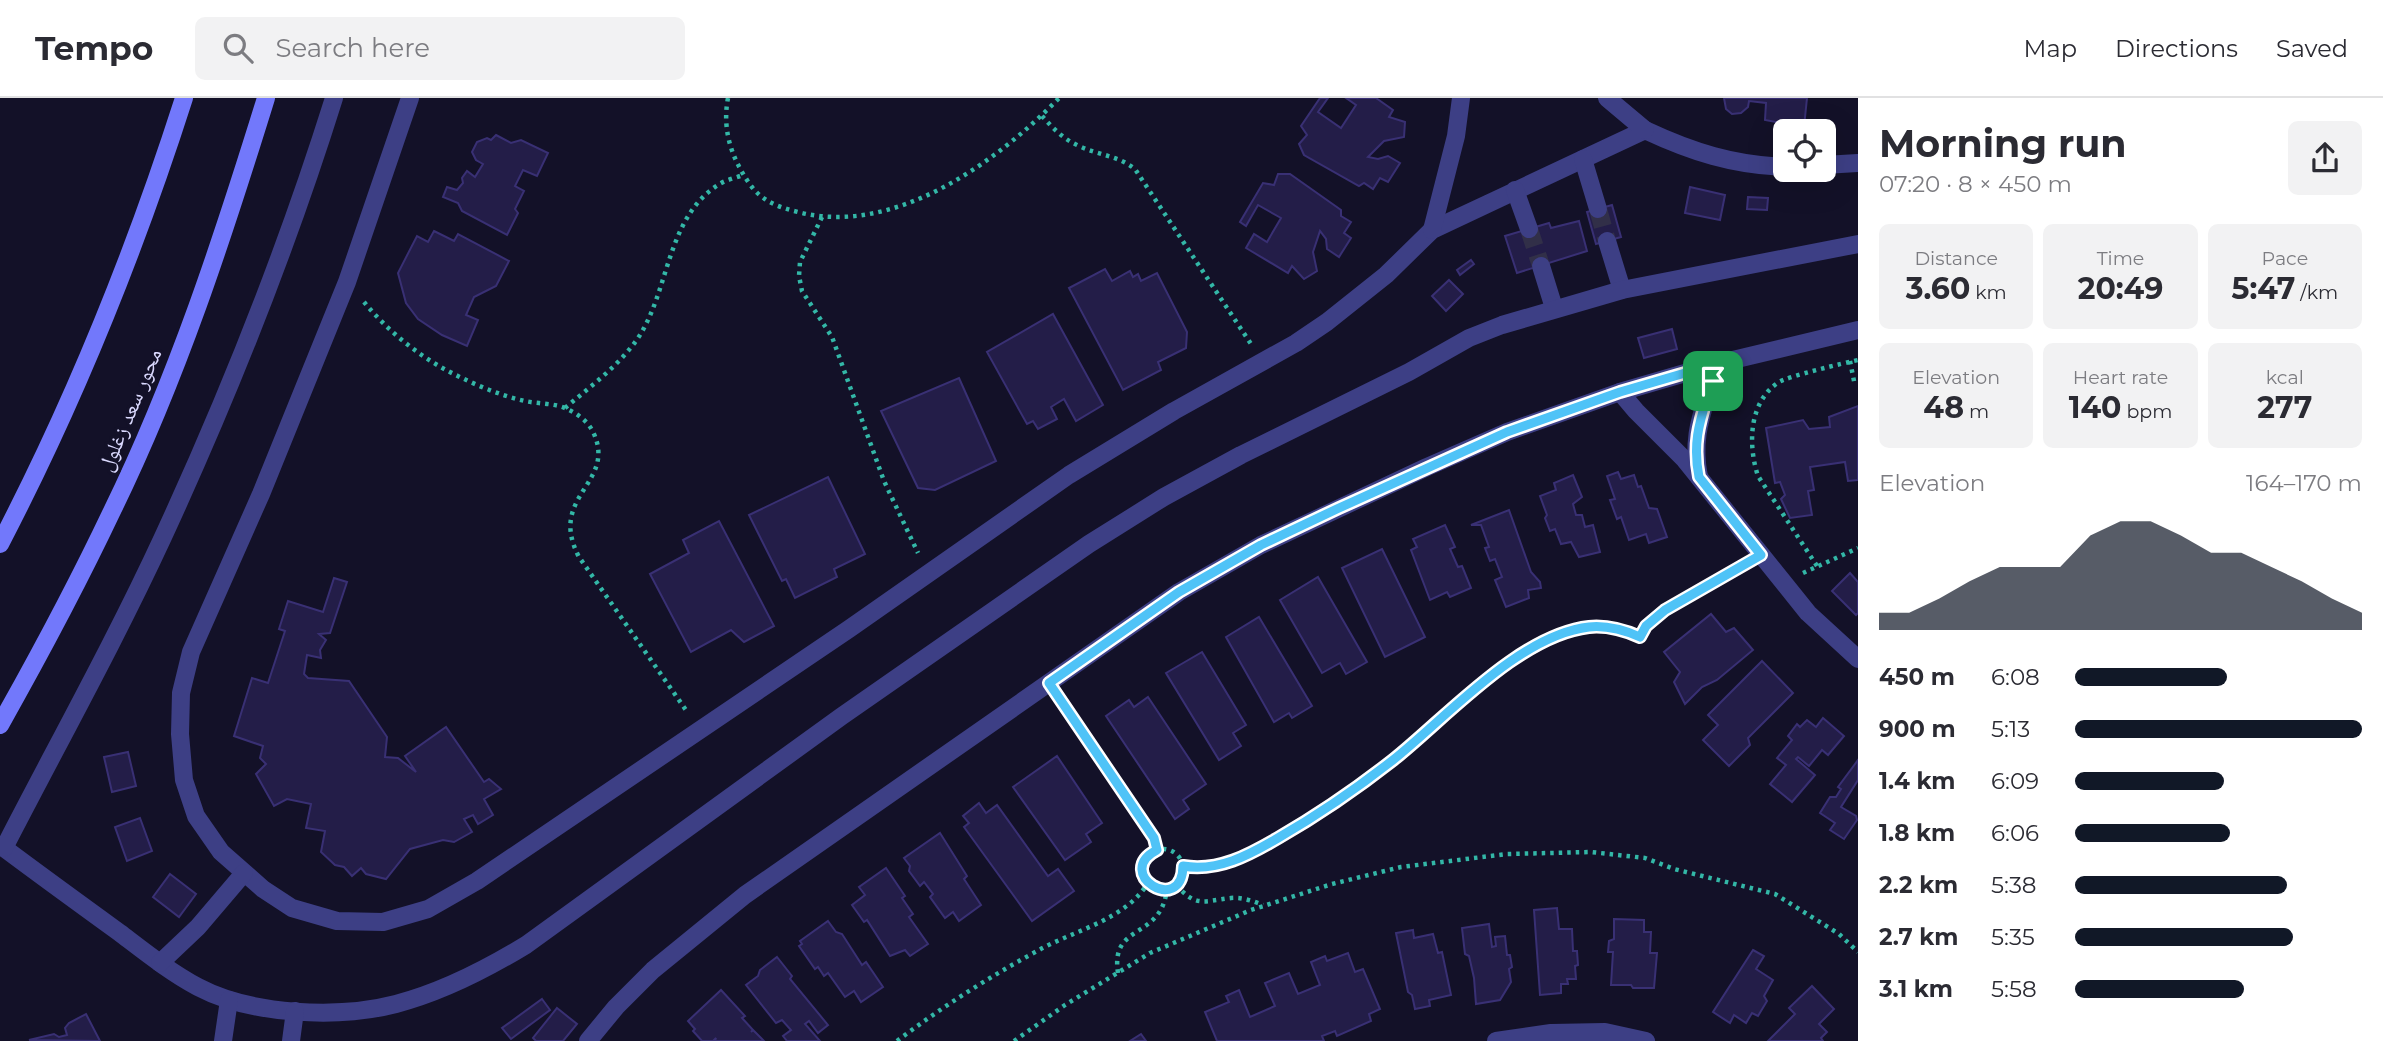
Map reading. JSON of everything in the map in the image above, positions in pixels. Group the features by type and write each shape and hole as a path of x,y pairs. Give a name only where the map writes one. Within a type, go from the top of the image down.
{"main road":[{"path":"0,544 65,407 123,270 184,98"},
{"name":"محور سعد زغلول","path":"0,725 41,652 114,508 167,384 229,220 266,98"}],"street":[{"path":"334,98 278,265 203,450 117,631 2,847 160,963 199,988 229,1000 295,1011 344,1012 395,1004 457,982 492,965 526,945 929,655 1089,544 1241,454 1409,372 1469,338 1554,308 1622,290 1858,244"},
{"path":"410,98 347,282 261,494 191,652 181,693 180,734 184,780 195,816 221,852 263,889 292,908 337,922 383,922 428,909 488,873 1069,475 1174,411 1263,363 1327,322 1386,275 1432,230 1645,130"},
{"path":"1432,230 1456,136 1461,98"},
{"path":"1607,98 1645,130 1676,145 1711,157 1752,166 1773,167"},
{"path":"1583,159 1598,209"},
{"path":"1836,164 1858,163"},
{"path":"1515,190 1529,229"},
{"path":"1607,241 1622,290"},
{"path":"1541,266 1554,308"},
{"path":"588,1041 616,1007 653,970 745,895 1179,592 1261,545 1507,432 1620,392 1716,364 1852,332"},
{"path":"1699,477 1696,461 1697,429 1716,364"},
{"path":"1620,392 1699,477 1808,613 1858,659"},
{"path":"160,963 198,927 244,873"},
{"path":"223,1041 229,1000"},
{"path":"291,1041 295,1011"},
{"path":"1496,1041 1551,1032 1605,1032 1646,1041"}],"path":[{"path":"728,98 727,139 736,165 752,188 773,205 822,217 843,218 874,215 904,206 983,164 1030,129 1059,98"},
{"path":"1042,116 1061,135 1076,145 1122,159 1135,169 1263,363"},
{"path":"565,408 609,370 636,340 656,301 671,253 699,200 719,184 743,175"},
{"path":"822,217 800,262 802,290 832,337 884,481 928,574"},
{"path":"347,282 375,316 407,345 443,369 482,387 523,401 565,408 582,417 594,432 599,450 597,468 574,506 569,523 570,541 700,730"},
{"path":"1852,332 1850,362 1855,386"},
{"path":"1817,566 1758,476 1752,459 1753,425 1759,408 1780,382 1858,360"},
{"path":"1783,583 1858,548"},
{"path":"1183,866 1213,867 1252,853 1293,830 1347,795 1395,758 1466,695 1548,638 1588,627 1619,628 1640,637 1646,626 1665,610 1761,555"},
{"path":"1049,683 1149,827 1157,850"},
{"path":"1157,850 1174,852 1183,866 1183,873 1176,885 1167,890 1153,887 1144,876 1145,860 1157,850"},
{"path":"1014,1041 1065,1004 1150,953 1264,905 1401,867 1507,854 1591,852 1645,858 1674,869 1775,894 1839,934 1858,952"},
{"path":"897,1041 928,1017 983,982 1041,949 1112,916 1132,903 1148,883"},
{"path":"1176,885 1189,900 1199,902 1233,898 1264,905"},
{"path":"1118,973 1116,959 1120,946 1130,935 1162,912 1167,890"}],"building":[{"path":"1320,98 1328,98 1318,112 1341,128 1356,105 1346,98 1376,98 1393,110 1389,117 1405,122 1404,137 1384,141 1368,157 1378,159 1388,156 1400,163 1388,182 1380,178 1373,189 1364,183 1359,186 1304,155 1299,144 1307,135 1301,126"},
{"path":"1724,98 1807,98 1805,119 1765,120 1766,103 1749,101 1748,107 1741,113 1732,114 1726,109"},
{"path":"496,135 511,143 521,140 548,153 537,176 523,170 515,186 524,191 515,209 518,213 507,235 462,211 458,203 443,197 447,187 457,190 467,171 475,177 483,164 476,160 472,152 477,142 487,138 491,140"},
{"path":"1278,174 1290,174 1341,210 1341,216 1351,222 1344,233 1351,238 1339,257 1327,249 1326,239 1320,231 1313,252 1317,271 1304,279 1292,266 1288,273 1246,248 1254,234 1267,242 1281,218 1258,205 1246,226 1240,222 1263,183 1274,185"},
{"path":"1690,187 1725,195 1720,220 1685,213"},
{"path":"1748,197 1768,198 1767,210 1747,209"},
{"path":"1612,205 1621,237 1596,244 1587,212"},
{"path":"1579,221 1587,251 1517,273 1505,236 1549,223 1551,228"},
{"path":"434,231 454,241 458,234 509,261 496,286 474,297 466,315 478,320 467,346 442,335 418,319 406,303 398,273 417,236 428,242"},
{"path":"1471,260 1474,264 1460,275 1457,270"},
{"path":"1105,269 1112,281 1130,271 1133,277 1138,274 1141,281 1157,273 1187,332 1186,348 1158,362 1161,370 1123,390 1069,288"},
{"path":"1449,280 1463,294 1446,311 1432,296"},
{"path":"1053,314 1103,405 1076,421 1064,399 1051,407 1057,419 1038,429 1033,421 1027,424 987,352"},
{"path":"1672,329 1677,349 1644,358 1638,338"},
{"path":"959,378 996,461 935,490 918,488 881,411"},
{"path":"1858,406 1858,480 1848,481 1845,462 1810,467 1814,490 1808,491 1812,515 1790,518 1781,499 1785,495 1780,482 1775,483 1766,428 1803,420 1809,429 1830,427 1829,417"},
{"path":"1618,472 1621,479 1634,475 1649,508 1657,509 1667,537 1649,543 1646,534 1629,540 1621,517 1617,519 1610,500 1615,499 1607,476"},
{"path":"1573,475 1582,497 1573,504 1576,515 1582,515 1585,527 1593,525 1600,552 1579,557 1571,542 1561,544 1555,529 1550,531 1540,496 1556,490 1554,483"},
{"path":"828,477 865,554 834,569 837,577 795,598 786,579 782,581 749,515"},
{"path":"1509,510 1531,572 1540,582 1541,588 1528,590 1529,598 1506,607 1495,580 1502,577 1495,559 1490,561 1485,548 1489,547 1481,525 1471,525"},
{"path":"719,521 774,626 744,642 731,630 691,652 650,574 689,553 683,540"},
{"path":"1445,525 1455,547 1450,549 1458,567 1462,566 1471,588 1450,597 1447,592 1430,600 1411,550 1417,547 1413,539"},
{"path":"1382,549 1425,637 1385,657 1342,568"},
{"path":"1850,573 1858,582 1856,615 1832,591"},
{"path":"1318,577 1367,662 1346,674 1340,663 1322,673 1280,600"},
{"path":"334,578 347,582 330,633 319,634 326,640 320,650 321,658 307,655 304,674 308,678 349,681 387,737 385,757 398,758 416,772 405,756 446,727 484,782 489,779 501,789 484,799 493,815 478,824 473,815 464,819 472,832 454,842 443,840 410,849 386,879 366,874 361,868 352,876 344,867 335,865 321,852 325,831 306,828 311,804 287,799 274,806 256,774 266,764 260,758 263,746 234,736 252,678 268,683 285,631 279,629 288,601 323,612"},
{"path":"1711,614 1726,632 1734,628 1753,650 1717,680 1702,687 1685,704 1674,682 1680,672 1664,652"},
{"path":"1259,617 1312,706 1292,718 1289,713 1274,722 1226,637"},
{"path":"1202,652 1246,725 1233,733 1241,746 1219,760 1166,673"},
{"path":"1762,661 1793,693 1748,738 1750,745 1729,766 1703,740 1718,725 1708,715"},
{"path":"1148,697 1206,784 1183,800 1189,809 1175,819 1106,716 1129,700 1134,707"},
{"path":"1823,718 1844,736 1828,755 1822,750 1809,766 1798,757 1796,759 1815,775 1792,802 1770,784 1786,765 1777,758 1792,740 1788,736 1797,724 1800,727 1807,720 1816,727"},
{"path":"128,752 136,786 112,792 104,757"},
{"path":"1057,756 1102,823 1086,834 1091,842 1065,860 1013,787"},
{"path":"1858,760 1858,780 1841,807 1856,816 1857,820 1844,839 1830,830 1835,823 1820,813 1830,797 1836,797 1841,789 1838,787"},
{"path":"979,803 986,813 997,805 1048,876 1058,869 1074,891 1032,921 964,827 969,823 963,816"},
{"path":"140,818 152,851 127,861 115,827"},
{"path":"940,833 967,876 964,879 981,905 959,921 953,912 945,918 930,897 933,894 924,882 920,886 909,871 910,866 904,858"},
{"path":"886,868 905,896 902,898 913,914 909,917 928,944 910,956 905,950 890,956 867,920 864,922 852,905 865,895 859,887"},
{"path":"170,874 196,894 179,917 153,897"},
{"path":"1557,908 1559,929 1572,929 1573,951 1577,951 1576,979 1567,979 1568,984 1561,984 1561,993 1540,995 1534,910"},
{"path":"1614,919 1644,920 1644,932 1651,932 1650,953 1657,953 1654,988 1611,985 1613,952 1608,952 1609,941 1614,939"},
{"path":"828,921 836,932 842,934 862,965 866,962 883,987 861,1002 854,991 845,997 828,973 824,976 818,967 815,969 799,946 802,944 800,941"},
{"path":"1489,924 1492,947 1496,946 1495,937 1505,936 1507,955 1510,955 1512,967 1509,969 1511,982 1500,1000 1476,1004 1474,978 1469,956 1465,954 1462,928"},
{"path":"1413,930 1414,938 1433,934 1438,953 1442,952 1451,995 1429,1000 1430,1006 1415,1009 1412,995 1408,992 1396,933"},
{"path":"1753,950 1764,956 1756,969 1773,980 1764,996 1767,1001 1758,1016 1752,1013 1746,1023 1734,1015 1730,1023 1713,1012"},
{"path":"1348,953 1355,972 1363,969 1380,1009 1369,1014 1371,1021 1337,1036 1335,1031 1322,1036 1324,1041 1217,1041 1205,1012 1229,1002 1226,996 1239,990 1250,1017 1275,1006 1265,983 1289,973 1298,994 1320,985 1311,962 1325,956 1327,961"},
{"path":"777,957 792,976 790,979 828,1025 818,1033 809,1021 805,1024 820,1041 787,1041 783,1036 791,1030 782,1020 776,1023 746,985"},
{"path":"1812,986 1834,1009 1819,1024 1827,1032 1821,1038 1823,1041 1768,1041 1795,1014 1789,1008"},
{"path":"721,990 764,1041 715,1041 716,1038 713,1041 702,1041 693,1031 695,1029 688,1021"},
{"path":"542,999 550,1010 511,1039 502,1028"},
{"path":"557,1008 577,1024 563,1041 536,1041 533,1038"},
{"path":"86,1014 100,1041 29,1040 54,1034 59,1037 67,1035 65,1028 69,1023"},
{"path":"1141,1034 1146,1041 1130,1041"}],"tunnel":[{"path":"1598,209 1607,241"},
{"path":"1529,229 1541,266"}],"route":[{"path":"1716,364 1713,381 1697,429 1696,461 1699,477 1761,555 1654,617 1640,637 1619,628 1588,627 1548,638 1466,695 1395,758 1347,795 1293,830 1252,853 1213,867 1183,866 1180,880 1167,890 1148,883 1144,876 1145,860 1150,853 1157,850 1149,827 1049,683 1179,592 1261,545 1427,467 1507,432 1620,392 1716,364"}]}
